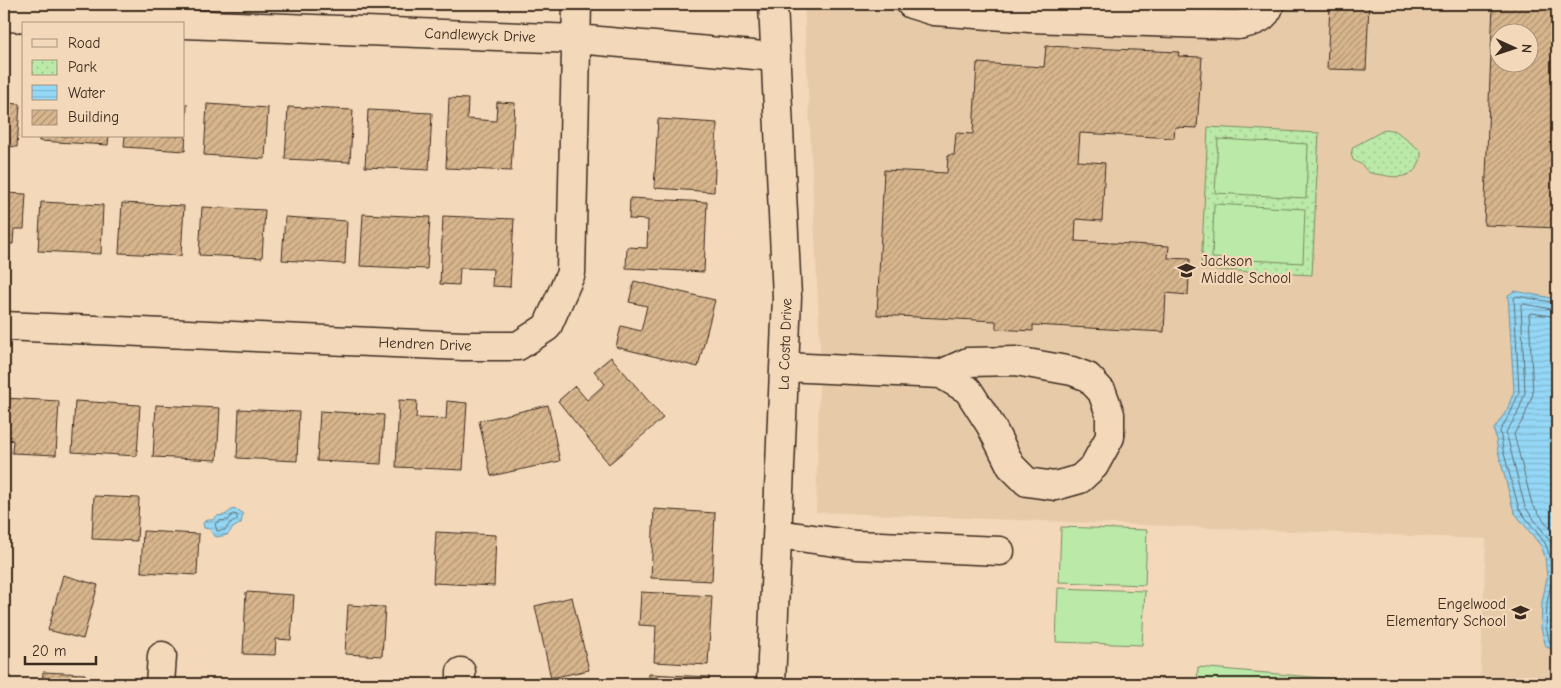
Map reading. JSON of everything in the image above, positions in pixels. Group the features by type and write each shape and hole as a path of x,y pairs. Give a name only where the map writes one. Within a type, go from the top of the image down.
{"street":[{"name":"Hendren Drive","path":"4,326 453,345 518,346 547,327 571,273 577,4"},
{"name":"La Costa Drive","path":"772,684 787,296 773,4"},
{"path":"911,4 934,11 1030,18 1238,25 1258,20 1268,10 1270,4"},
{"path":"4,17 129,22"},
{"name":"Candlewyck Drive","path":"185,24 577,39 776,57"},
{"path":"784,367 940,374 968,362 1016,361 1072,371 1088,377 1102,392 1110,414 1110,437 1094,466 1080,479 1055,486 1027,482 1011,466 991,426 968,390 940,374"},
{"path":"778,534 856,545 1000,551"},
{"path":"160,684 162,656"}],"shaded area":[{"name":"Jackson Middle School","path":"804,4 1557,4 1557,684 1480,684 1486,539 816,512 820,346"}],"green space":[{"path":"1208,127 1319,133 1312,275 1201,269"},
{"path":"1386,129 1396,131 1421,151 1418,166 1410,174 1397,177 1371,173 1353,160 1351,154 1353,147"},
{"path":"1218,139 1308,144 1306,198 1215,193"},
{"path":"1214,204 1305,209 1303,263 1212,258"},
{"path":"1061,527 1147,530 1145,585 1059,582"},
{"path":"1058,588 1145,591 1142,645 1056,642"},
{"path":"1198,667 1380,683 1387,684 1197,684"}],"water":[{"path":"1515,291 1557,299 1557,651 1546,647 1541,628 1542,602 1547,578 1545,557 1541,546 1514,512 1494,429 1507,410 1514,391 1508,295"},
{"path":"233,509 243,514 241,523 227,535 217,537 213,535 210,529 204,528 203,523 206,520 212,520 217,516 225,515"}],"building":[{"path":"1330,4 1369,4 1366,70 1327,69"},
{"path":"1493,4 1557,4 1557,228 1484,225 1490,72 1538,72 1538,22 1492,22"},
{"path":"1046,46 1179,52 1178,56 1202,57 1197,128 1175,127 1174,138 1080,133 1078,161 1105,163 1102,221 1076,219 1075,241 1169,246 1168,258 1190,259 1188,295 1166,293 1164,332 1033,325 1033,331 996,329 996,321 877,315 884,170 947,173 948,155 954,155 956,133 973,134 977,63 1044,67"},
{"path":"449,98 468,99 467,119 496,121 497,102 515,103 511,171 446,168"},
{"path":"4,103 20,104 17,147 4,146"},
{"path":"185,104 187,104 185,151 124,147 125,138 185,138"},
{"path":"207,104 268,108 265,159 204,155"},
{"path":"288,107 353,110 350,162 285,159"},
{"path":"368,110 432,113 429,170 365,167"},
{"path":"658,119 717,123 714,192 654,188"},
{"path":"39,138 109,138 108,145 39,141"},
{"path":"4,193 26,194 24,229 14,229 13,244 4,244"},
{"path":"630,198 707,202 704,272 626,268 627,247 647,248 648,220 629,219"},
{"path":"41,202 103,205 101,254 38,251"},
{"path":"122,203 184,206 181,256 119,253"},
{"path":"202,207 265,210 262,258 199,255"},
{"path":"363,214 430,217 427,269 360,266"},
{"path":"443,216 514,219 510,287 492,286 493,269 460,268 459,285 440,284"},
{"path":"285,217 347,221 345,264 282,260"},
{"path":"634,281 715,300 698,367 616,347 621,326 641,331 647,306 629,302"},
{"path":"611,357 663,418 609,464 558,401 575,386 587,400 605,384 594,371"},
{"path":"4,398 59,401 56,455 12,453 13,440 4,440"},
{"path":"399,400 417,401 416,418 446,419 447,401 467,403 463,470 396,467"},
{"path":"75,401 140,405 137,456 72,452"},
{"path":"156,405 220,408 217,460 153,457"},
{"path":"548,405 560,461 491,476 479,421"},
{"path":"239,409 299,412 297,461 237,458"},
{"path":"320,411 384,415 381,464 317,461"},
{"path":"94,496 139,498 137,541 92,539"},
{"path":"654,509 715,513 712,581 651,578"},
{"path":"143,531 199,534 197,575 141,572"},
{"path":"436,532 496,535 494,586 433,583"},
{"path":"63,575 98,585 83,639 48,630"},
{"path":"246,592 294,595 291,640 276,639 275,655 243,654"},
{"path":"641,592 712,596 708,665 654,662 656,626 639,625"},
{"path":"572,597 589,670 551,678 535,606"},
{"path":"348,605 385,607 382,656 345,654"},
{"path":"43,672 85,674 85,684 42,684"},
{"path":"649,674 709,677 708,684 649,684"}],"place":[{"name":"Jackson Middle School","path":"1187,270"},
{"name":"Engelwood Elementary School","path":"1520,613"}]}
